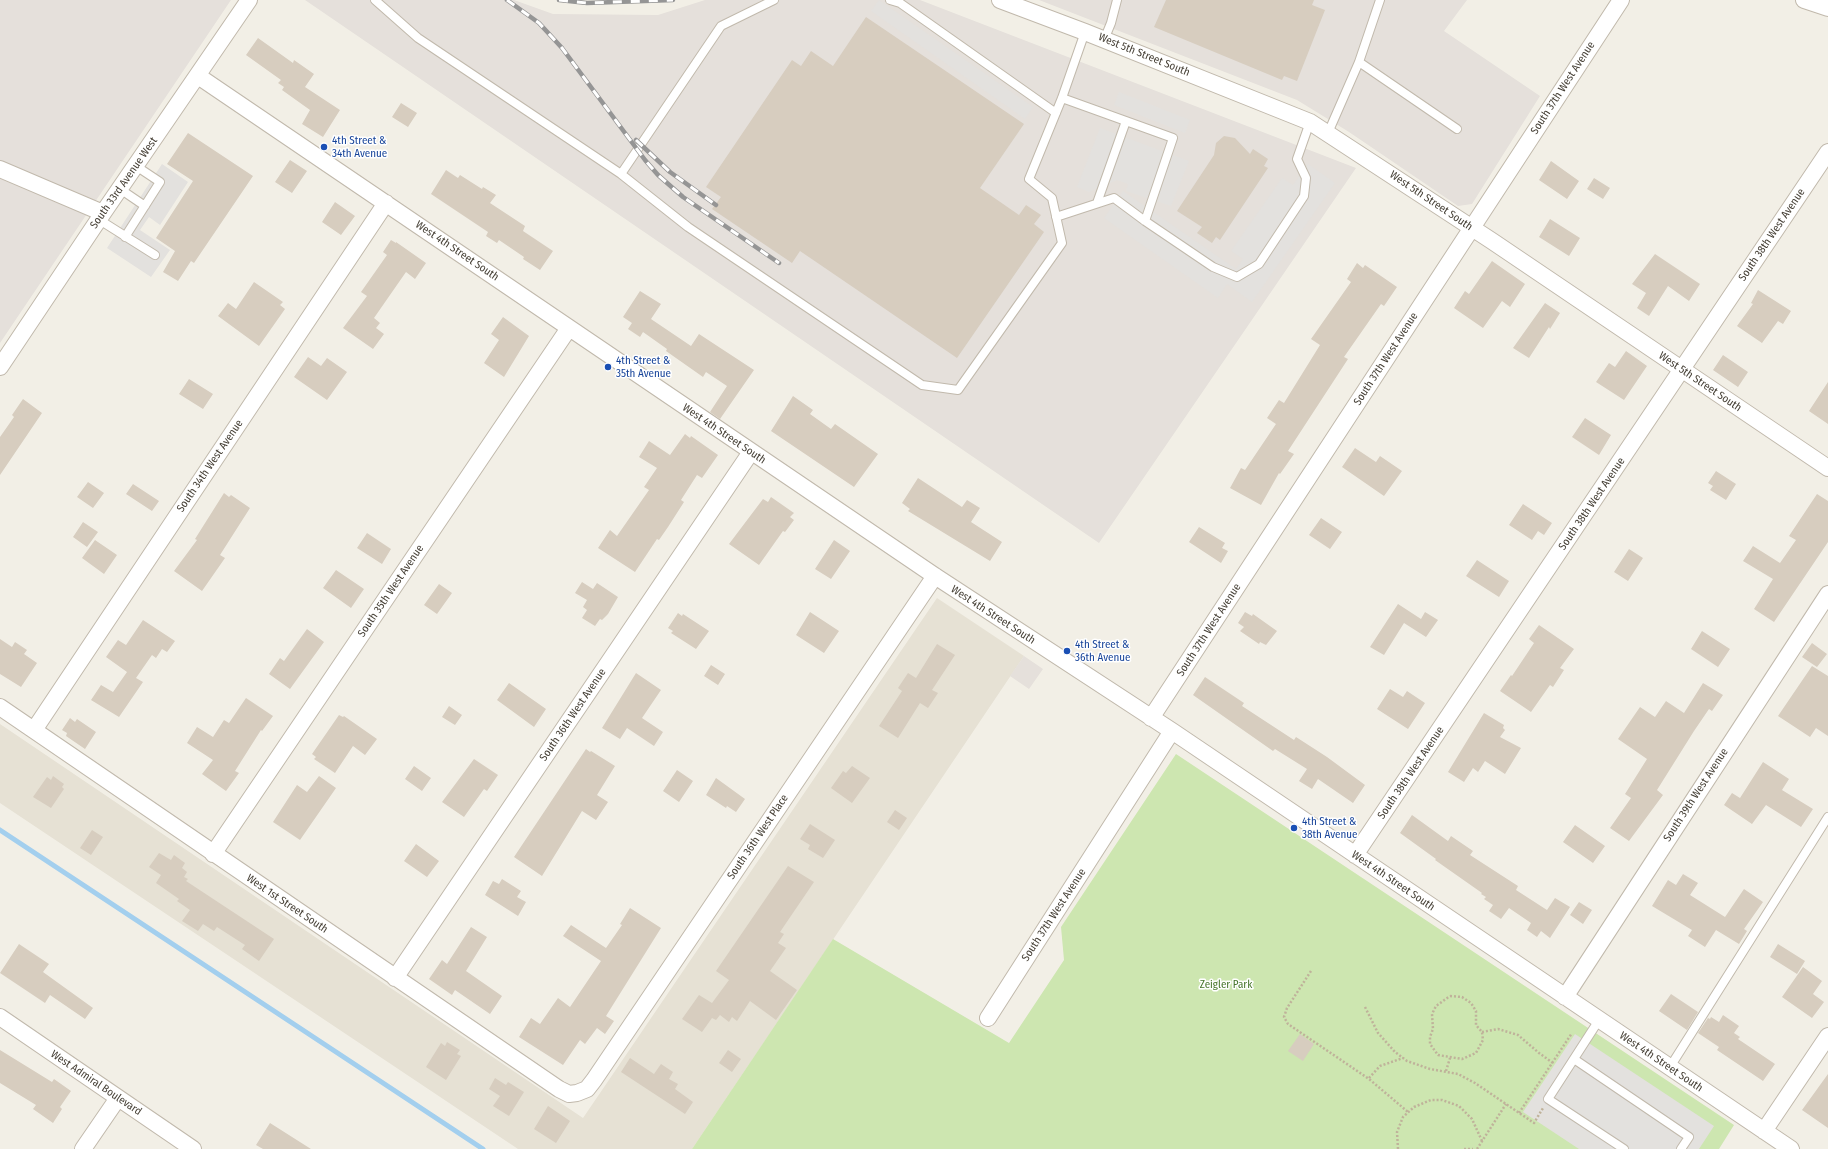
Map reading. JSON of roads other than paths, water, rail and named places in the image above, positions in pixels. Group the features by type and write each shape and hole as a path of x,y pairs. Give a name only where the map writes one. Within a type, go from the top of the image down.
{"street":[{"name":"South 33rd Avenue West","path":"0,367 249,0"},
{"name":"West 5th Street South","path":"1000,0 1085,32 1310,122 1472,228 1828,468"},
{"name":"South 37th West Avenue","path":"1152,718 1621,0"},
{"path":"1804,0 1828,8"},
{"name":"West 4th Street South","path":"198,76 935,576 1172,731 1791,1149"},
{"name":"South 38th West Avenue","path":"1355,855 1828,152"},
{"path":"0,169 101,216"},
{"name":"South 34th West Avenue","path":"34,730 386,203"},
{"name":"South 35th West Avenue","path":"213,854 569,328"},
{"name":"South 36th West Avenue","path":"395,978 751,452"},
{"name":"South 36th West Place","path":"577,1093 587,1089 594,1080 935,576"},
{"name":"South 39th West Avenue","path":"1565,997 1828,594"},
{"name":"West 1st Street South","path":"0,707 559,1089 569,1094 577,1093"},
{"name":"South 37th West Avenue","path":"988,1018 1172,731"},
{"name":"West Admiral Boulevard","path":"0,1017 193,1149"},
{"path":"1764,1131 1828,1036"},
{"path":"83,1149 118,1098"}],"lane":[{"path":"375,0 418,38 621,174 688,227 922,385 958,390 1062,243 1052,198 1029,179 1062,98 1085,32"},
{"path":"621,174 720,26 774,0"},
{"path":"890,0 900,3 1056,113"},
{"path":"1104,40 1111,23 1117,0"},
{"path":"1328,134 1359,62 1380,0"},
{"path":"1359,62 1457,129"},
{"path":"1062,98 1174,138 1144,221"},
{"path":"1097,203 1126,121"},
{"path":"1056,217 1114,198 1144,221 1212,267 1237,277 1259,264 1304,196 1306,178 1297,159 1310,122"},
{"path":"125,237 160,182 136,166"},
{"path":"120,189 145,206"},
{"path":"101,216 125,237 155,255"},
{"path":"1670,1067 1828,817"},
{"path":"1599,1020 1548,1099 1624,1149"},
{"path":"1574,1059 1689,1137 1681,1149"}],"waterway":[{"path":"0,830 483,1149"}],"railway":[{"path":"507,0 539,23 562,48 645,160 658,175 683,197 779,263"},
{"path":"559,0 587,3 673,0"},
{"path":"636,140 670,172 716,205"}],"place":[{"name":"4th Street & 34th Avenue","path":"324,147"},
{"name":"4th Street & 35th Avenue","path":"608,367"},
{"name":"4th Street & 36th Avenue","path":"1067,651"},
{"name":"4th Street & 38th Avenue","path":"1294,828"}],"park label":[{"name":"Zeigler Park","path":"1226,985"}]}
